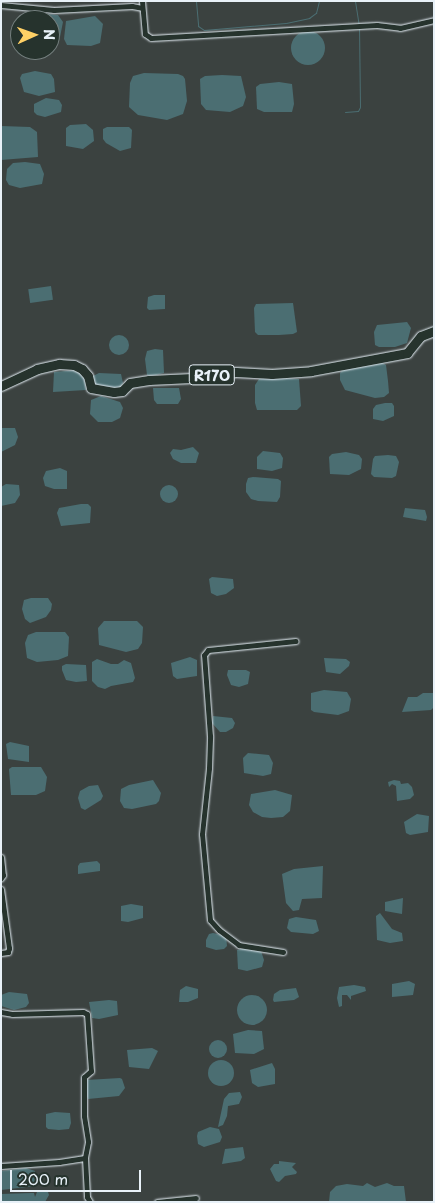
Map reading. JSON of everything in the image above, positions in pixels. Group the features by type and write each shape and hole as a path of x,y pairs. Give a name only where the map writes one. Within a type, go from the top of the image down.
{"main road":[{"name":"R170","path":"1,386 37,369 60,364 82,369 88,376 91,388 114,392 122,391 130,384 149,380 192,378 236,372 272,374 311,372 407,353 421,336 434,331"}],"street":[{"path":"142,1 145,34 151,38 359,26 400,28 434,20"},
{"path":"1,6 54,10 132,6 142,8"},
{"path":"283,952 239,945 219,930 210,920 202,834 210,768 210,736 204,655 208,650 296,641"},
{"path":"1,857 3,876 1,878"},
{"path":"1,889 9,948 8,952 1,953"},
{"path":"1,1012 20,1014 83,1012 87,1014 91,1071 84,1077 84,1116 88,1142 86,1158 87,1197 90,1202"},
{"path":"1,1166 86,1158"},
{"path":"157,1202 196,1198"}],"water":[{"path":"95,16 103,24 100,43 91,46 67,45 64,39 66,21"},
{"path":"60,18 63,22 60,37"},
{"path":"308,31 315,32 320,36 324,41 324,55 320,60 315,64 308,65 301,64 296,60 292,55 291,48 292,41 296,36 301,32"},
{"path":"35,71 51,74 54,79 55,92 39,96 24,92 20,78 22,74"},
{"path":"144,73 178,74 183,76 185,79 187,101 183,114 167,120 138,115 129,107 130,83 133,76"},
{"path":"205,76 241,76 246,97 243,106 230,112 206,110 201,104 200,79"},
{"path":"279,82 292,84 294,104 292,112 264,112 257,109 256,87 260,84"},
{"path":"46,98 59,100 62,105 61,112 45,117 37,115 34,112 34,104"},
{"path":"86,124 93,130 94,141 83,149 66,146 66,128 70,125"},
{"path":"1,126 30,127 37,132 38,157 1,160"},
{"path":"107,127 129,127 132,130 131,148 120,151 106,143 103,139 103,129"},
{"path":"13,163 40,164 44,174 42,184 20,188 9,185 6,180 7,169"},
{"path":"51,286 53,300 30,303 28,289"},
{"path":"165,295 165,309 149,310 147,308 148,297"},
{"path":"293,303 297,332 293,334 258,335 255,332 254,308 256,304"},
{"path":"407,322 411,328 407,343 395,347 379,347 375,345 374,332 377,325"},
{"path":"119,335 126,338 129,345 126,352 119,355 112,352 109,345 112,338"},
{"path":"163,350 164,373 152,376 147,375 145,359 147,351"},
{"path":"381,362 386,365 388,381 389,393 384,397 375,398 345,390 340,380 340,373 344,368"},
{"path":"77,370 84,375 86,390 53,392 54,372"},
{"path":"99,373 121,374 123,383 120,388 111,390 93,384 93,376"},
{"path":"266,377 299,379 301,406 297,410 257,410 255,385 259,379"},
{"path":"153,388 179,388 181,399 178,404 157,404 154,400"},
{"path":"101,396 120,402 123,408 120,418 112,422 98,422 90,414 91,400"},
{"path":"392,403 394,406 394,416 383,421 373,419 373,409 376,405"},
{"path":"1,428 15,428 18,437 15,445 1,452"},
{"path":"193,447 199,453 196,463 181,463 173,459 170,453 173,449 181,450"},
{"path":"263,451 280,453 283,458 282,468 272,471 257,469 257,457"},
{"path":"346,452 359,455 362,459 361,469 349,475 330,474 329,457 332,454"},
{"path":"375,456 396,456 399,462 396,476 392,478 374,477 371,474 373,459"},
{"path":"60,468 67,471 67,489 54,489 45,486 43,478 46,471"},
{"path":"248,478 278,479 281,481 280,497 277,502 251,499 246,492 246,484"},
{"path":"6,484 19,485 20,495 15,503 1,506 1,487"},
{"path":"169,485 177,490 178,494 173,502 169,503 161,498 160,494 165,486"},
{"path":"88,504 91,507 90,523 61,526 57,513 59,508"},
{"path":"405,508 425,510 426,521 403,517"},
{"path":"212,577 233,579 234,588 226,594 217,596 211,593 209,579"},
{"path":"48,598 52,604 51,610 46,617 30,623 25,619 22,609 24,600"},
{"path":"104,621 137,621 143,627 142,643 138,649 126,652 99,645 98,628"},
{"path":"36,632 65,632 69,637 68,656 58,660 37,662 27,658 25,643 28,635"},
{"path":"190,657 197,660 197,676 177,679 173,676 171,663"},
{"path":"324,658 346,659 350,662 349,666 340,674 326,672"},
{"path":"97,659 111,664 118,664 124,660 131,663 135,678 133,682 105,689 98,687 92,681 92,662"},
{"path":"66,664 86,665 87,681 76,682 66,680 62,666"},
{"path":"228,670 246,670 250,672 248,684 239,687 231,685 227,675"},
{"path":"324,690 347,692 351,699 349,711 338,715 311,710 311,693"},
{"path":"423,693 434,693 434,707 431,710 402,712 408,697 417,697"},
{"path":"213,716 232,718 235,723 233,728 226,732 220,732 212,723"},
{"path":"10,742 29,746 29,762 8,759 6,744"},
{"path":"248,753 269,755 273,763 271,774 263,776 244,773 243,758"},
{"path":"12,767 41,767 47,777 45,791 36,795 11,795 9,769"},
{"path":"153,780 161,793 156,804 132,809 124,808 120,801 121,789 129,785"},
{"path":"400,781 401,784 408,783 412,787 414,795 410,799 397,801 396,786 392,784 389,787 388,782"},
{"path":"98,785 103,796 101,800 85,810 81,808 78,798 80,791 89,786"},
{"path":"275,790 292,795 290,811 283,817 271,818 262,817 253,812 249,805 251,794"},
{"path":"417,814 429,816 428,832 410,835 406,833 404,822"},
{"path":"97,861 100,864 100,871 78,874 80,863"},
{"path":"323,866 322,898 302,899 299,910 293,911 286,903 282,874 294,869"},
{"path":"403,898 402,914 385,911 385,902"},
{"path":"131,904 143,906 143,918 128,922 121,921 121,906"},
{"path":"380,913 392,929 402,933 403,941 390,943 377,940 376,916"},
{"path":"296,917 316,920 319,931 313,934 291,932 287,928 289,919"},
{"path":"209,934 226,936 227,946 224,949 216,950 206,947 206,940"},
{"path":"247,948 261,951 264,960 262,967 247,971 238,969 237,950"},
{"path":"409,981 415,984 413,995 392,997 392,984"},
{"path":"354,985 365,987 366,991 351,996 351,1000 347,995 342,995 342,1006 339,1007 337,998 339,987"},
{"path":"186,986 198,989 198,998 188,1002 179,1002 180,990"},
{"path":"296,988 299,997 294,1000 274,1002 274,994 280,990"},
{"path":"9,992 27,994 29,1003 26,1007 14,1010 1,1006 1,995"},
{"path":"252,995 263,999 267,1010 263,1021 252,1025 241,1021 237,1010 241,999"},
{"path":"117,1001 118,1015 99,1019 92,1018 89,1002"},
{"path":"248,1030 262,1031 264,1049 254,1054 235,1053 233,1034"},
{"path":"214,1040 222,1040 227,1045 225,1056 214,1058 209,1053 209,1045"},
{"path":"152,1048 158,1051 149,1069 129,1067 127,1050"},
{"path":"221,1060 230,1064 234,1073 230,1082 221,1086 212,1082 208,1073 212,1064"},
{"path":"272,1063 275,1069 275,1084 258,1087 252,1083 250,1070"},
{"path":"120,1078 125,1088 119,1096 88,1099 86,1080"},
{"path":"240,1092 242,1097 239,1104 228,1106 227,1116 223,1125 218,1127 224,1099 229,1093"},
{"path":"55,1112 70,1113 71,1123 69,1129 59,1130 46,1127 46,1114"},
{"path":"210,1127 219,1129 222,1137 220,1142 204,1147 198,1144 198,1132"},
{"path":"243,1147 245,1158 241,1161 222,1164 225,1149"},
{"path":"279,1161 296,1163 292,1167 297,1172 296,1174 285,1176 279,1182 276,1181 270,1169 274,1164 279,1164"},
{"path":"26,1168 35,1171 35,1186 1,1190 1,1171"},
{"path":"367,1183 375,1187 387,1183 394,1186 404,1186 406,1202 329,1202 330,1192 336,1186 347,1184 363,1186"},
{"path":"42,1190 48,1192 49,1195 45,1202 1,1202 1,1194 34,1193 35,1197 37,1192"}],"waterway":[{"path":"196,1 198,26 204,30 286,23 309,18 316,13 319,1"},
{"path":"355,1 359,25"},
{"path":"345,112 358,111 360,107 359,29"}]}
